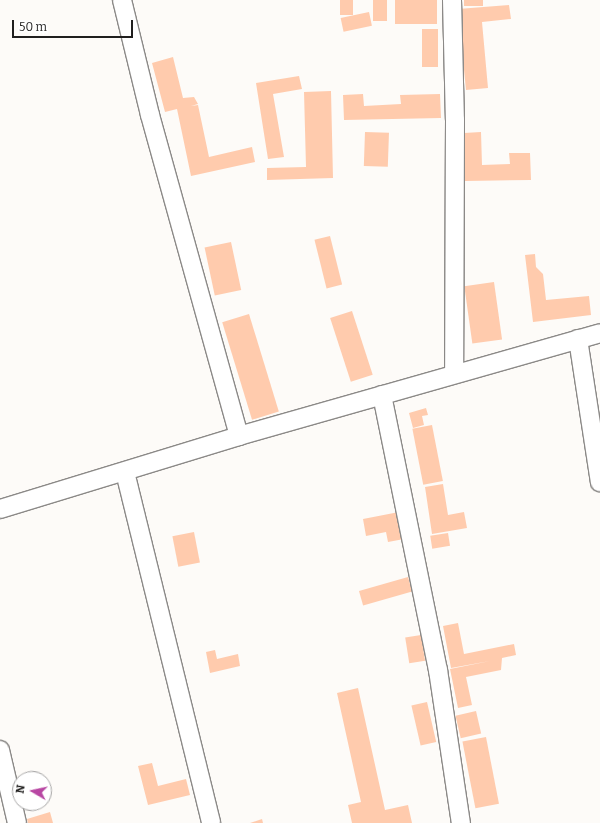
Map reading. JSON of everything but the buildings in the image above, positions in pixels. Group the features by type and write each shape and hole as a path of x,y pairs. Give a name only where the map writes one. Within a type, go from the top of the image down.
{"street":[{"path":"122,0 150,115 239,436"},
{"path":"452,0 455,120 454,374"},
{"path":"0,509 239,436 600,333"},
{"path":"578,339 600,482"},
{"path":"382,395 438,670 461,823"},
{"path":"125,472 210,823"},
{"path":"0,750 17,823"}]}
